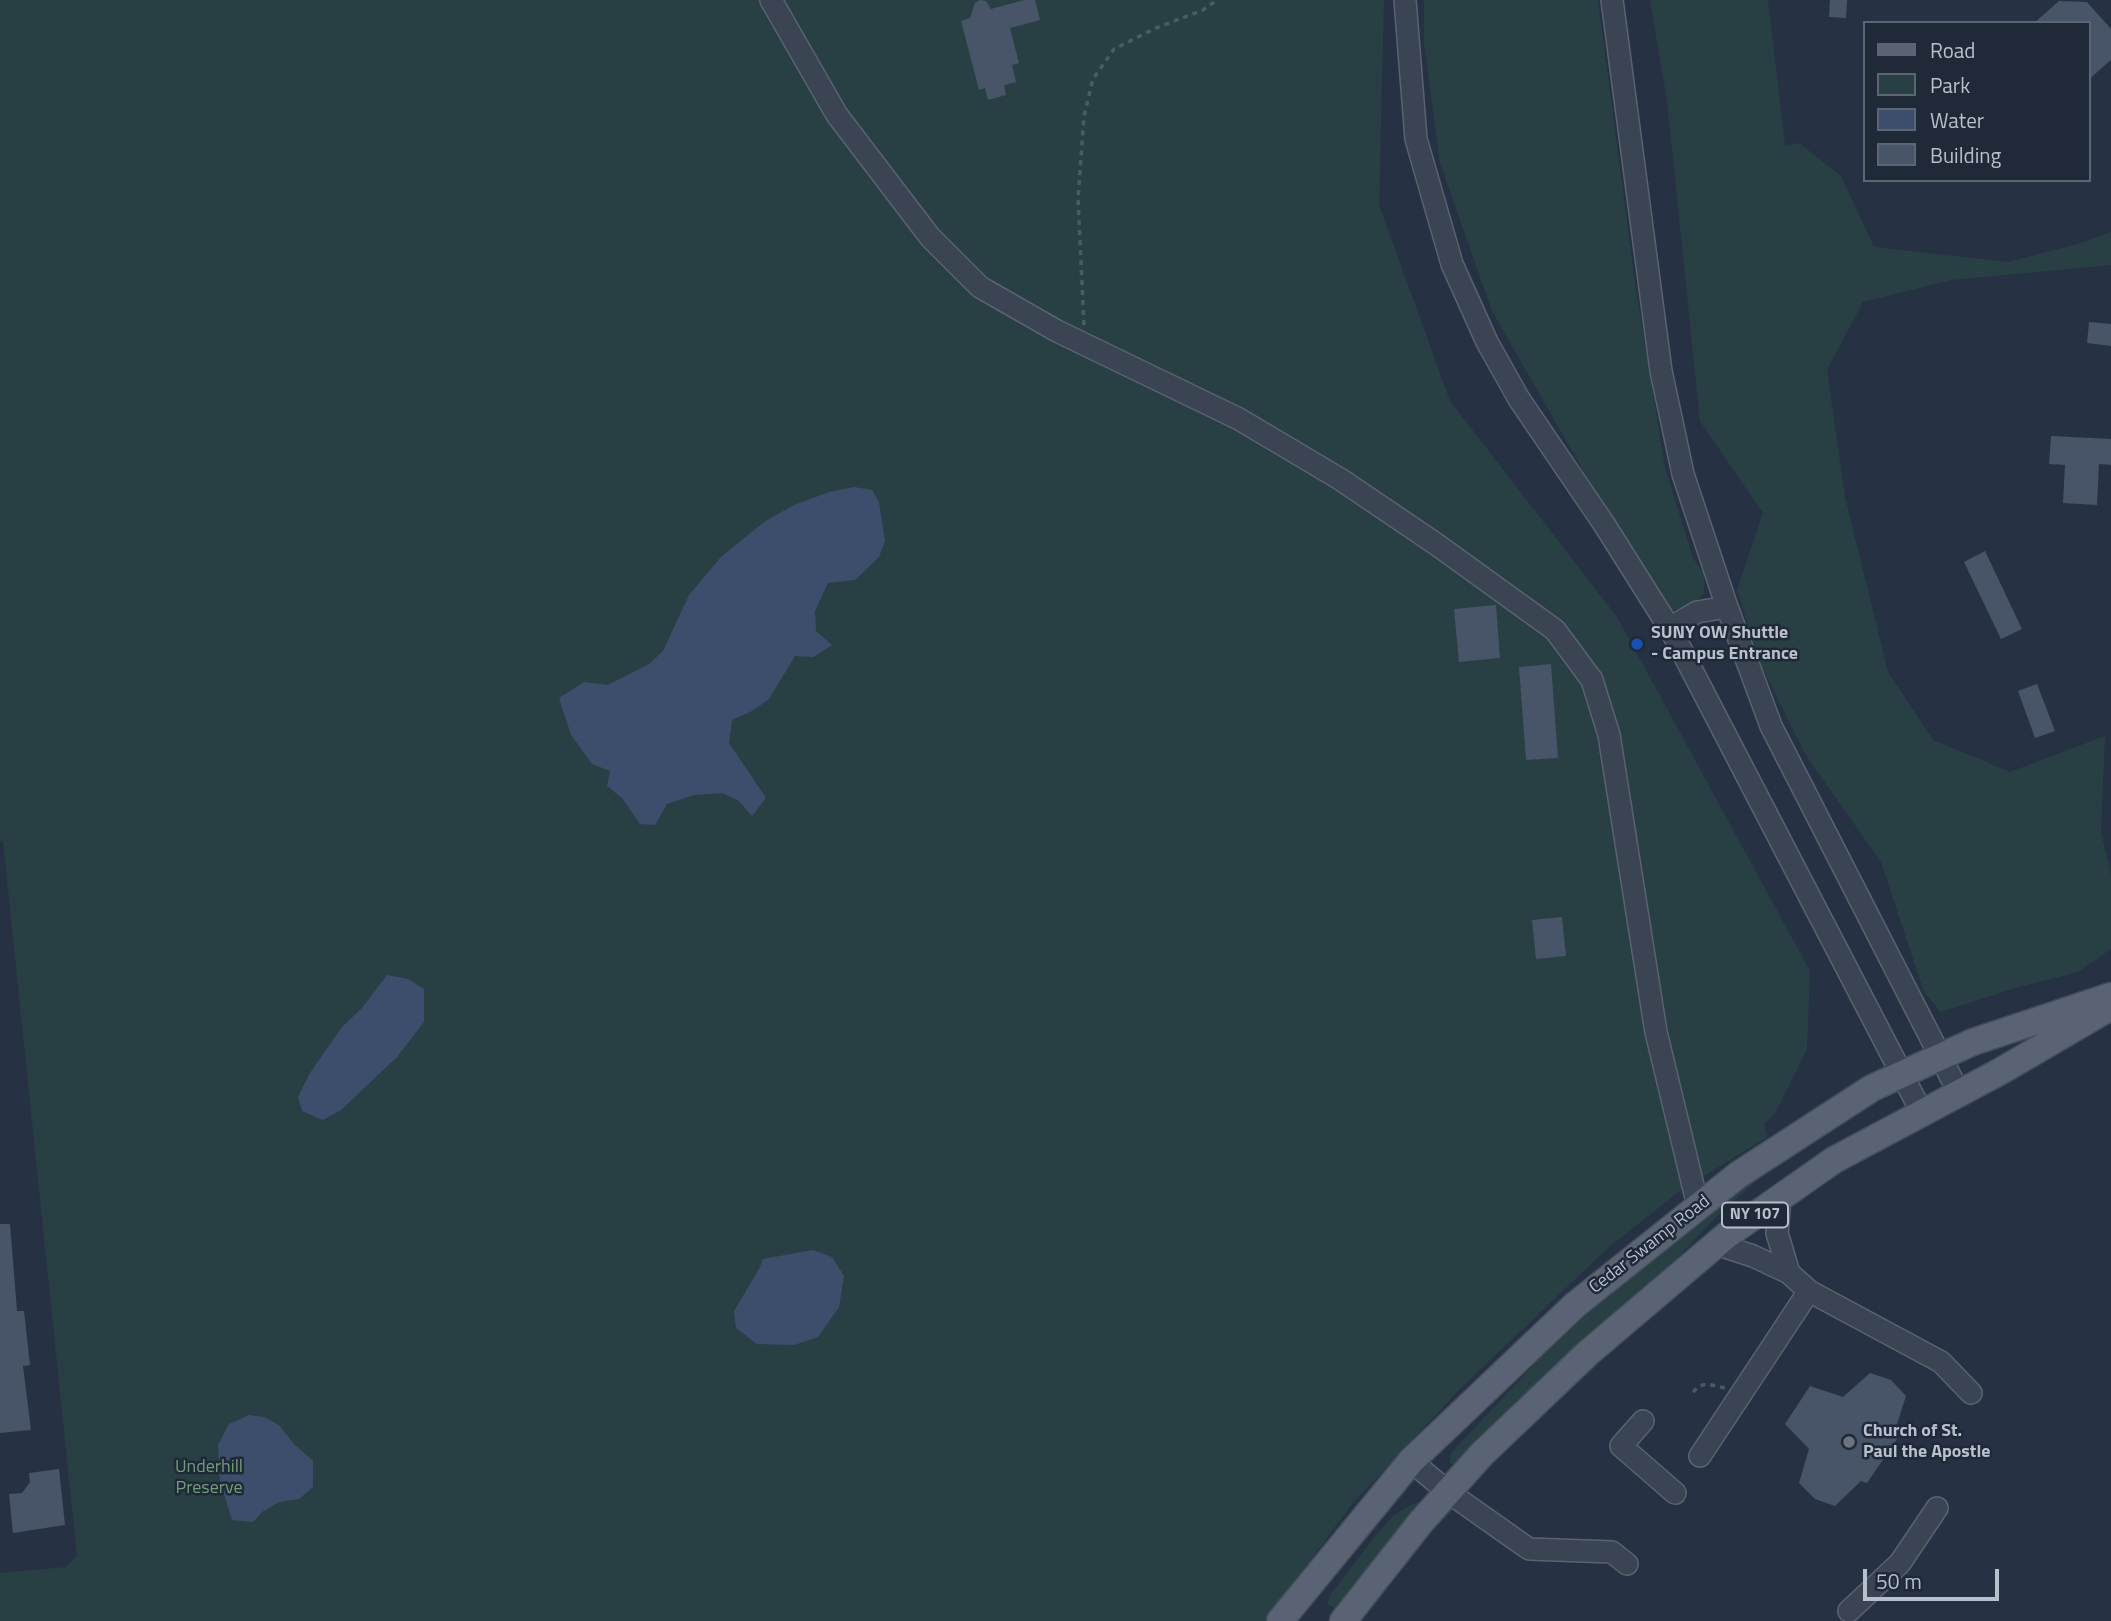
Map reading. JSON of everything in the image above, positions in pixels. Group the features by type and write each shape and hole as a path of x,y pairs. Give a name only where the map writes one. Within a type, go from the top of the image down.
{"main road":[{"name":"Cedar Swamp Road","path":"1279,1621 1411,1461 1574,1305 1738,1175 1861,1095 1902,1074 1973,1042 2111,996"},
{"name":"NY 107","path":"1343,1621 1421,1522 1482,1454 1588,1353 1716,1244 1834,1160 1959,1093 2111,1006"}],"street":[{"path":"771,0 837,115 930,237 981,287 1058,331 1239,419 1340,479 1436,544 1555,631 1592,680 1609,735 1656,1032 1698,1206"},
{"path":"1405,0 1416,139 1452,264 1486,342 1519,398 1604,524 1672,632 1922,1113"},
{"path":"1612,0 1661,371 1683,474 1727,607 1771,726 1959,1093"},
{"path":"1672,632 1679,622 1697,612 1727,607"},
{"path":"1780,1198 1777,1233 1789,1273"},
{"path":"1716,1244 1753,1256 1789,1273 1809,1291 1941,1362 1971,1393"},
{"path":"1700,1456 1809,1291"},
{"path":"1643,1421 1621,1446 1675,1493"},
{"path":"1411,1461 1448,1492 1530,1549 1612,1552 1627,1564"},
{"path":"1849,1611 1900,1563 1937,1508"}],"path":[{"path":"1086,345 1079,186 1084,116 1093,79 1114,49 1156,28 1203,10 1217,0"},
{"path":"1693,1392 1699,1386 1714,1384 1724,1387 1738,1397"}],"green space":[{"name":"Underhill Preserve","path":"0,0 1384,0 1379,205 1450,401 1617,617 1810,971 1807,1049 1774,1115 1764,1124 1767,1137 1680,1191 1610,1246 1461,1388 1353,1503 1265,1621 0,1621 0,1573 66,1567 77,1556 3,841 0,841"},
{"path":"1424,0 1598,0 1636,290 1665,467 1693,558 1704,574 1704,594 1686,608 1669,611 1656,598 1492,311 1440,163 1424,43"},
{"path":"1650,0 1768,0 1785,146 1799,143 1841,176 1874,247 2008,262 2078,244 2111,232 2111,265 1951,280 1863,302 1827,370 1845,497 1888,672 1933,740 2010,772 2105,736 2101,832 2111,875 2111,949 2078,972 2018,987 1941,1012 1924,992 1881,862 1807,757 1760,663 1737,590 1763,513 1700,421 1667,100"},
{"path":"1752,1180 1753,1184 1718,1215 1651,1285 1458,1466 1450,1463 1451,1453 1594,1301"},
{"path":"1419,1502 1423,1506 1338,1609 1327,1604 1331,1594 1393,1516"}],"water":[{"path":"854,487 872,490 879,502 885,541 879,557 855,580 828,583 815,611 816,631 832,645 813,657 795,656 769,699 732,720 729,743 766,798 752,816 739,801 722,793 694,795 667,804 655,825 640,824 622,798 607,786 610,771 592,764 571,735 559,698 584,682 608,685 649,664 663,651 689,595 721,557 764,522 794,505 829,492"},
{"path":"387,975 408,979 424,989 424,1022 397,1057 341,1110 323,1120 302,1111 298,1097 310,1073 342,1027 362,1008"},
{"path":"813,1250 832,1257 844,1276 839,1307 818,1337 794,1345 757,1344 736,1328 734,1311 763,1259"},
{"path":"249,1415 264,1417 279,1425 293,1443 313,1461 313,1487 299,1499 279,1502 262,1512 253,1522 232,1520 220,1482 218,1445 229,1424"}],"building":[{"path":"1024,0 1035,0 1040,20 1010,28 1019,63 1012,65 1016,82 1004,85 1006,95 988,100 985,88 979,90 961,21 970,18 975,3 986,1 991,9"},
{"path":"1830,0 1847,0 1846,18 1829,17"},
{"path":"2059,1 2087,2 2111,29 2111,60 2090,78 2090,21 2036,21"},
{"path":"2089,322 2111,324 2111,346 2087,343"},
{"path":"2051,436 2111,439 2111,465 2099,464 2097,505 2063,503 2065,465 2049,464"},
{"path":"1985,551 2022,629 2001,639 1964,562"},
{"path":"1496,605 1500,658 1459,662 1454,609"},
{"path":"1551,664 1558,758 1526,760 1519,667"},
{"path":"2037,684 2055,731 2035,738 2018,691"},
{"path":"1562,917 1566,956 1536,959 1532,920"},
{"path":"0,1224 10,1224 17,1311 24,1311 30,1365 23,1366 31,1430 0,1433"},
{"name":"Church of St. Paul the Apostle","path":"1870,1373 1891,1380 1906,1396 1895,1430 1900,1435 1867,1483 1861,1481 1835,1506 1815,1499 1799,1483 1809,1449 1785,1424 1810,1386 1843,1397"},
{"path":"59,1469 65,1525 13,1533 9,1494 22,1493 30,1482 29,1473"}],"place":[{"name":"SUNY OW Shuttle - Campus Entrance","path":"1637,644"},
{"name":"Church of St. Paul the Apostle","path":"1849,1442"}]}
